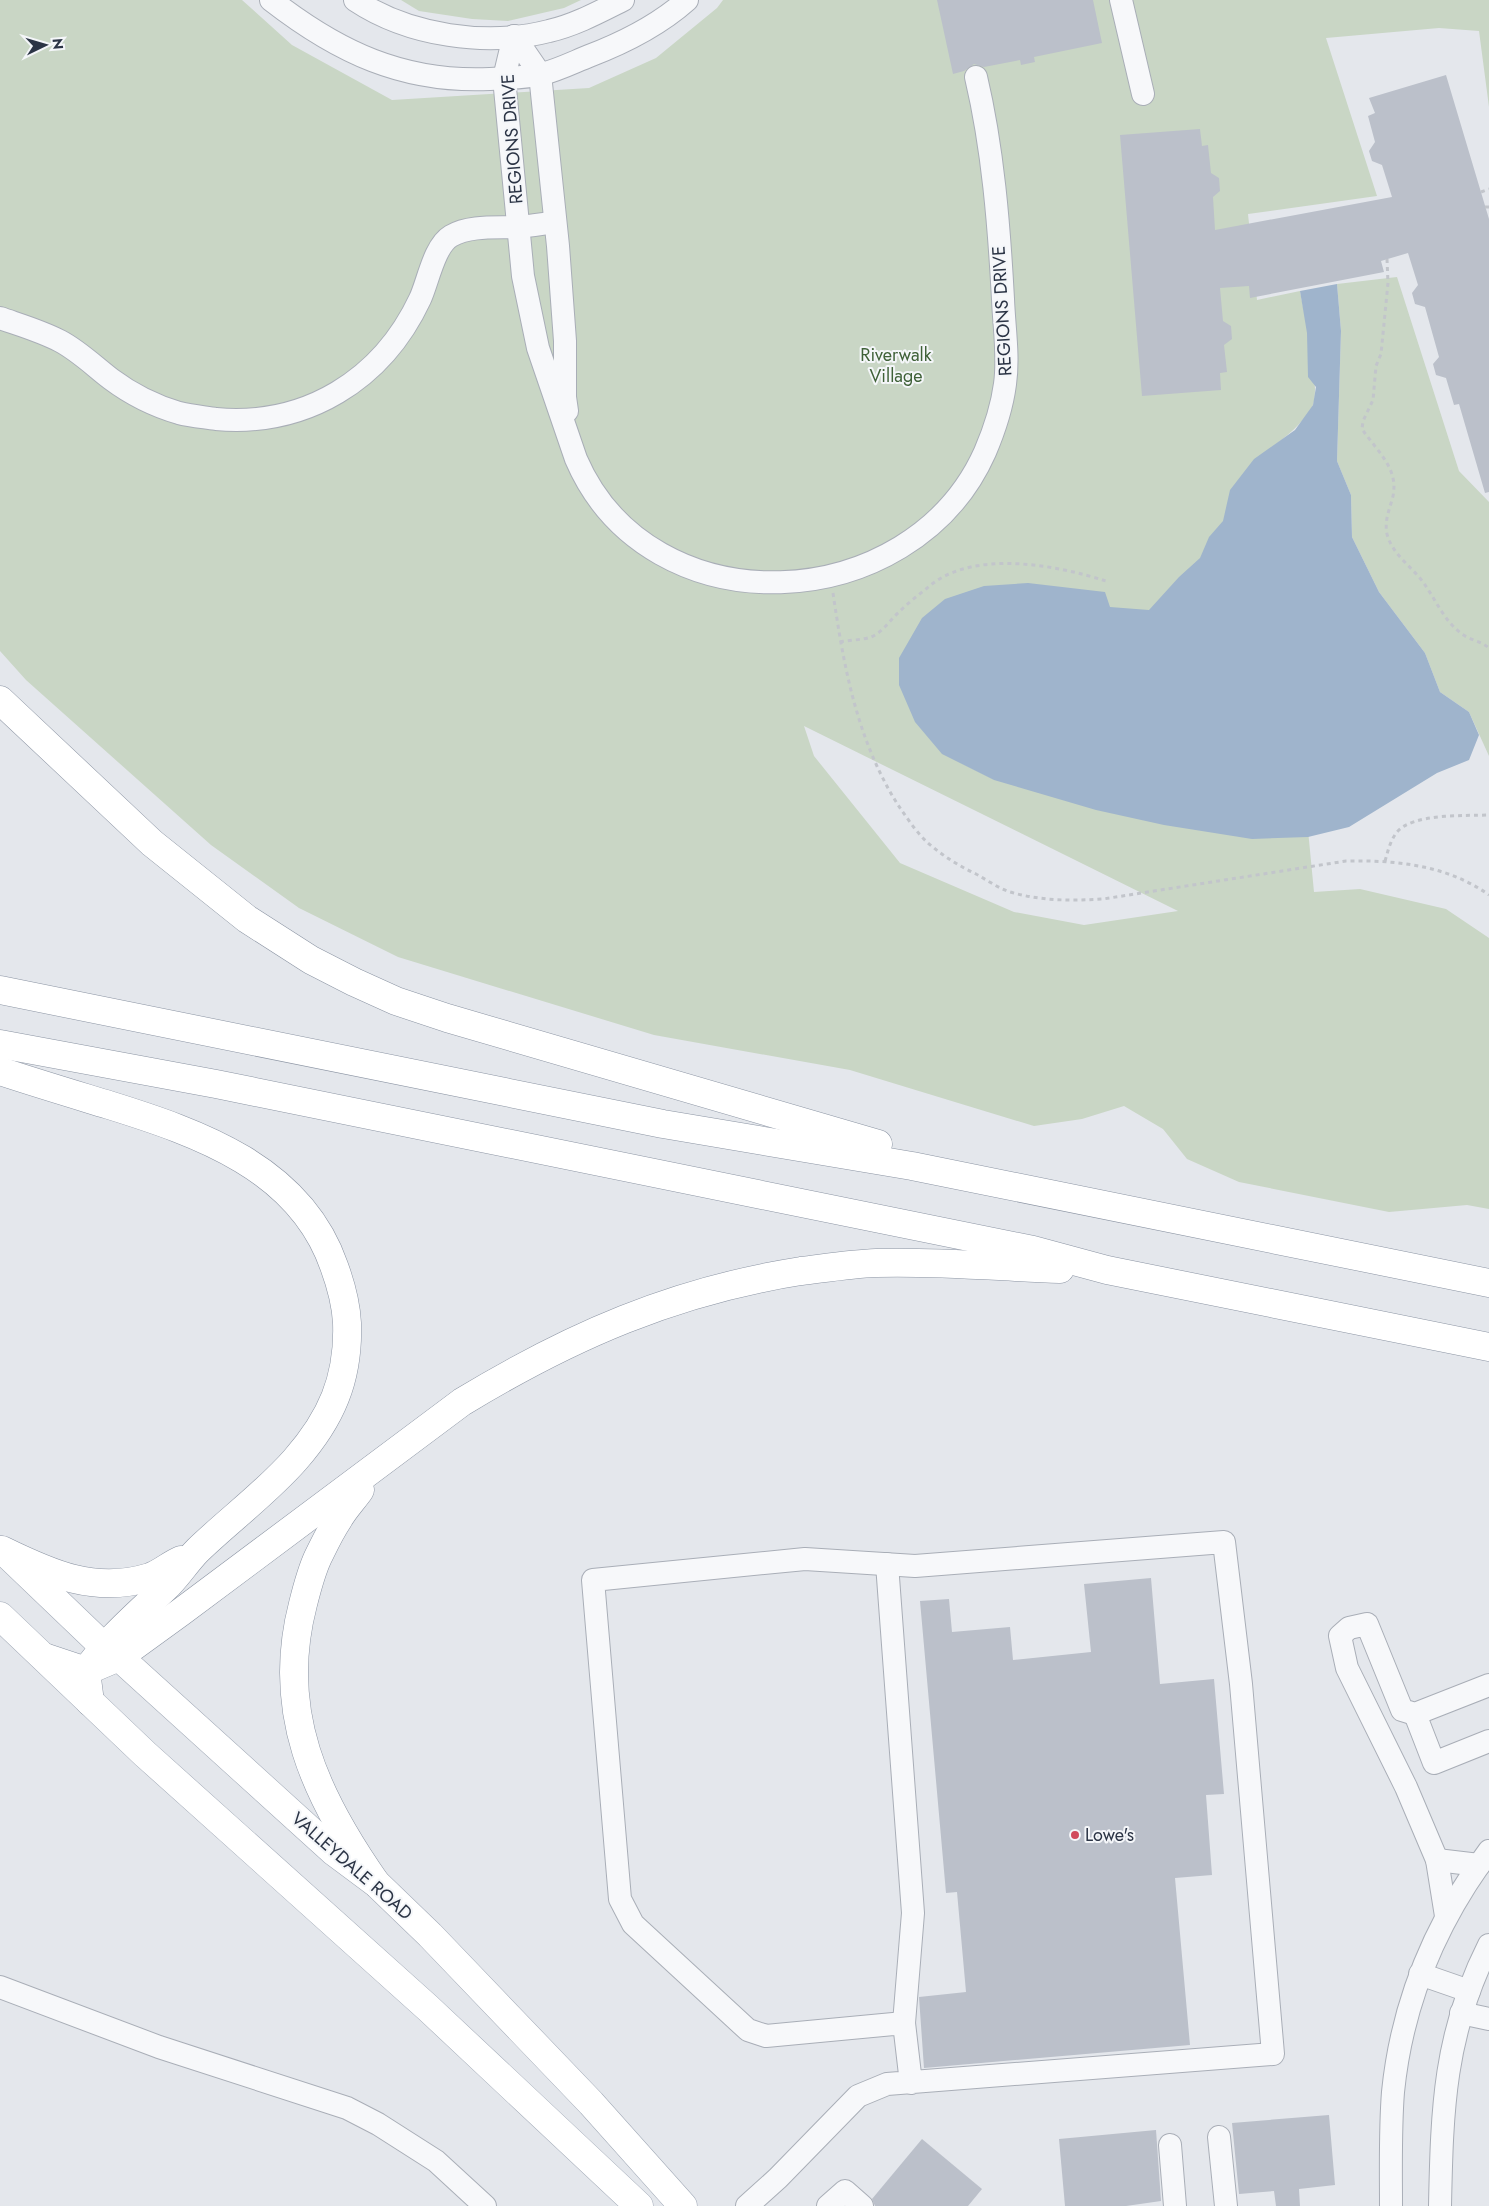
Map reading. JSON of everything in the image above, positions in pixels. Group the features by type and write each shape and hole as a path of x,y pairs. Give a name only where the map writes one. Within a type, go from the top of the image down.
{"main road":[{"path":"0,700 152,843 202,885 247,919 311,960 354,982 396,1001 447,1018 894,1149 986,1181"},
{"path":"0,990 663,1124 841,1153 1489,1283"},
{"path":"0,1044 216,1084 1033,1250 1107,1270 1489,1347"},
{"path":"0,1071 152,1118 202,1136 240,1156 289,1195 311,1220 329,1250 346,1308 348,1338 345,1367 335,1403 318,1431 294,1461 196,1552 111,1651"},
{"path":"86,1671 111,1651 371,1472 462,1402 511,1372 594,1331 635,1314 690,1295 785,1274 840,1265 875,1263 972,1264 1023,1268 1107,1270"},
{"path":"371,1472 338,1520 317,1558 310,1577 296,1638 293,1677 297,1717 304,1747 322,1796 354,1852 376,1883"},
{"path":"1,1549 63,1578 97,1583 132,1581 152,1576 196,1552"},
{"name":"VALLEYDALE ROAD","path":"1,1549 333,1852 376,1883 430,1935 592,2103 683,2206"},
{"path":"0,1616 90,1702 428,2008 639,2206"},
{"path":"44,1657 86,1671"},
{"path":"86,1671 90,1702"}],"street":[{"path":"271,0 322,37 369,60 391,68 452,79 504,78 540,74 600,52 629,38 662,19 687,0"},
{"path":"355,0 381,15 412,26 460,36 514,36 550,31 593,15 623,0"},
{"path":"1121,0 1143,94"},
{"name":"REGIONS DRIVE","path":"514,36 504,78 523,276 538,348 576,459 592,490 614,519 630,534 677,564 706,574 742,581 782,582 831,575 873,561 903,546 943,513 976,470 992,437 1002,401 1006,365 1002,271 988,137 976,77"},
{"name":"REGIONS DRIVE","path":"514,36 540,74 565,341 565,397 576,459"},
{"name":"REGIONS DRIVE","path":"0,318 59,341 85,357 112,380 137,396 178,413 234,420 272,417 311,406 344,388 374,366 388,351 406,326 421,298 440,247 445,240 468,230 519,227 555,222"},
{"path":"747,2206 778,2178 858,2096 887,2084 1273,2054 1240,1684 1224,1542 916,1566 805,1559 592,1580 620,1899 633,1924 748,2030 766,2036 904,2023"},
{"path":"888,1564 913,1913 904,2023 911,2083"},
{"path":"1446,1916 1437,1860 1406,1787 1348,1668 1340,1636 1349,1628 1368,1624 1402,1710 1415,1714 1489,1685"},
{"path":"1415,1714 1434,1763 1489,1741"},
{"path":"1437,1860 1484,1858"},
{"path":"1391,2206 1391,2122 1397,2060 1405,2021 1420,1974 1446,1916 1466,1882 1484,1858"},
{"path":"1440,2206 1443,2105 1449,2058 1461,2013 1477,1982 1489,1945"},
{"path":"1420,1974 1477,1982"},
{"path":"0,1986 159,2047 347,2108 378,2124 436,2161 485,2206"},
{"path":"1461,2013 1489,2019"},
{"path":"1219,2137 1226,2206"},
{"path":"1170,2145 1175,2206"},
{"path":"828,2206 845,2191 862,2206"}],"path":[{"path":"1481,192 1489,189"},
{"path":"1387,259 1388,283 1381,354 1376,366 1374,400 1363,421 1362,429 1383,456 1390,469 1393,496 1387,517 1387,535 1394,550 1423,582 1447,620 1463,635 1489,648"},
{"path":"840,642 870,637 882,630 900,611 933,583 951,574 970,568 994,564 1033,565 1072,570 1106,581"},
{"path":"831,575 840,642 852,698 867,745 881,778 907,818 927,842 948,859 1008,891 1047,900 1103,899 1346,861 1385,861 1408,863 1443,872 1475,885 1489,895"},
{"path":"1385,861 1390,844 1398,831 1412,823 1434,818 1489,815"}],"green space":[{"name":"Riverwalk Village","path":"0,0 242,0 292,45 392,100 589,88 656,58 717,8 723,0 1489,0 1489,107 1479,31 1439,28 1326,38 1377,196 1248,214 1257,300 1300,291 1314,369 1315,398 1312,407 1299,424 1271,448 1314,892 1360,889 1446,909 1489,938 1489,1209 1467,1205 1389,1212 1239,1182 1187,1159 1163,1129 1124,1106 1082,1119 1034,1126 850,1070 654,1035 398,957 299,908 211,845 26,680 0,651","holes":["804,726 1178,911 1084,925 1014,912 900,863 814,756"]},
{"path":"401,0 581,0 564,8 508,21 472,19 419,11"},
{"path":"1397,277 1459,471 1489,502 1489,756 1469,712 1440,692 1425,653 1379,592 1352,537 1351,495 1337,461 1341,331 1337,284"}],"water":[{"path":"1337,284 1341,331 1337,461 1351,495 1352,537 1379,592 1425,653 1440,692 1469,712 1479,735 1469,760 1437,773 1349,827 1308,837 1252,839 1164,825 1096,810 994,780 942,754 915,722 899,685 899,658 922,618 945,599 984,586 1028,583 1105,592 1110,607 1149,610 1179,577 1200,558 1209,537 1223,521 1230,490 1254,459 1295,430 1313,405 1316,387 1308,377 1307,333 1300,291"}],"building":[{"path":"937,0 1093,0 1102,43 1034,57 1035,62 1021,65 1020,60 984,67 974,64 964,71 953,74"},
{"path":"1446,75 1489,219 1489,492 1485,493 1459,404 1454,405 1446,378 1436,375 1433,364 1439,357 1425,307 1415,304 1412,293 1418,285 1408,253 1381,261 1384,272 1250,298 1249,286 1220,288 1223,321 1231,326 1232,339 1224,345 1227,372 1220,373 1221,390 1142,396 1120,135 1200,129 1202,146 1208,145 1211,173 1219,178 1220,191 1213,197 1215,230 1392,197 1382,165 1372,161 1369,151 1375,142 1368,116 1375,113 1369,98"},
{"name":"Lowe's","path":"1151,1578 1160,1684 1214,1679 1224,1794 1206,1795 1212,1875 1175,1878 1190,2045 924,2068 919,1997 966,1992 957,1892 946,1893 920,1601 949,1599 952,1632 1010,1627 1013,1660 1091,1652 1084,1584"},
{"path":"1329,2115 1335,2185 1299,2189 1300,2206 1276,2206 1274,2191 1239,2194 1232,2123"},
{"path":"1156,2130 1161,2201 1126,2206 1065,2206 1059,2139"},
{"path":"922,2139 982,2189 968,2206 875,2206 872,2199"}],"place":[{"name":"Lowe's","path":"1075,1835"}]}
